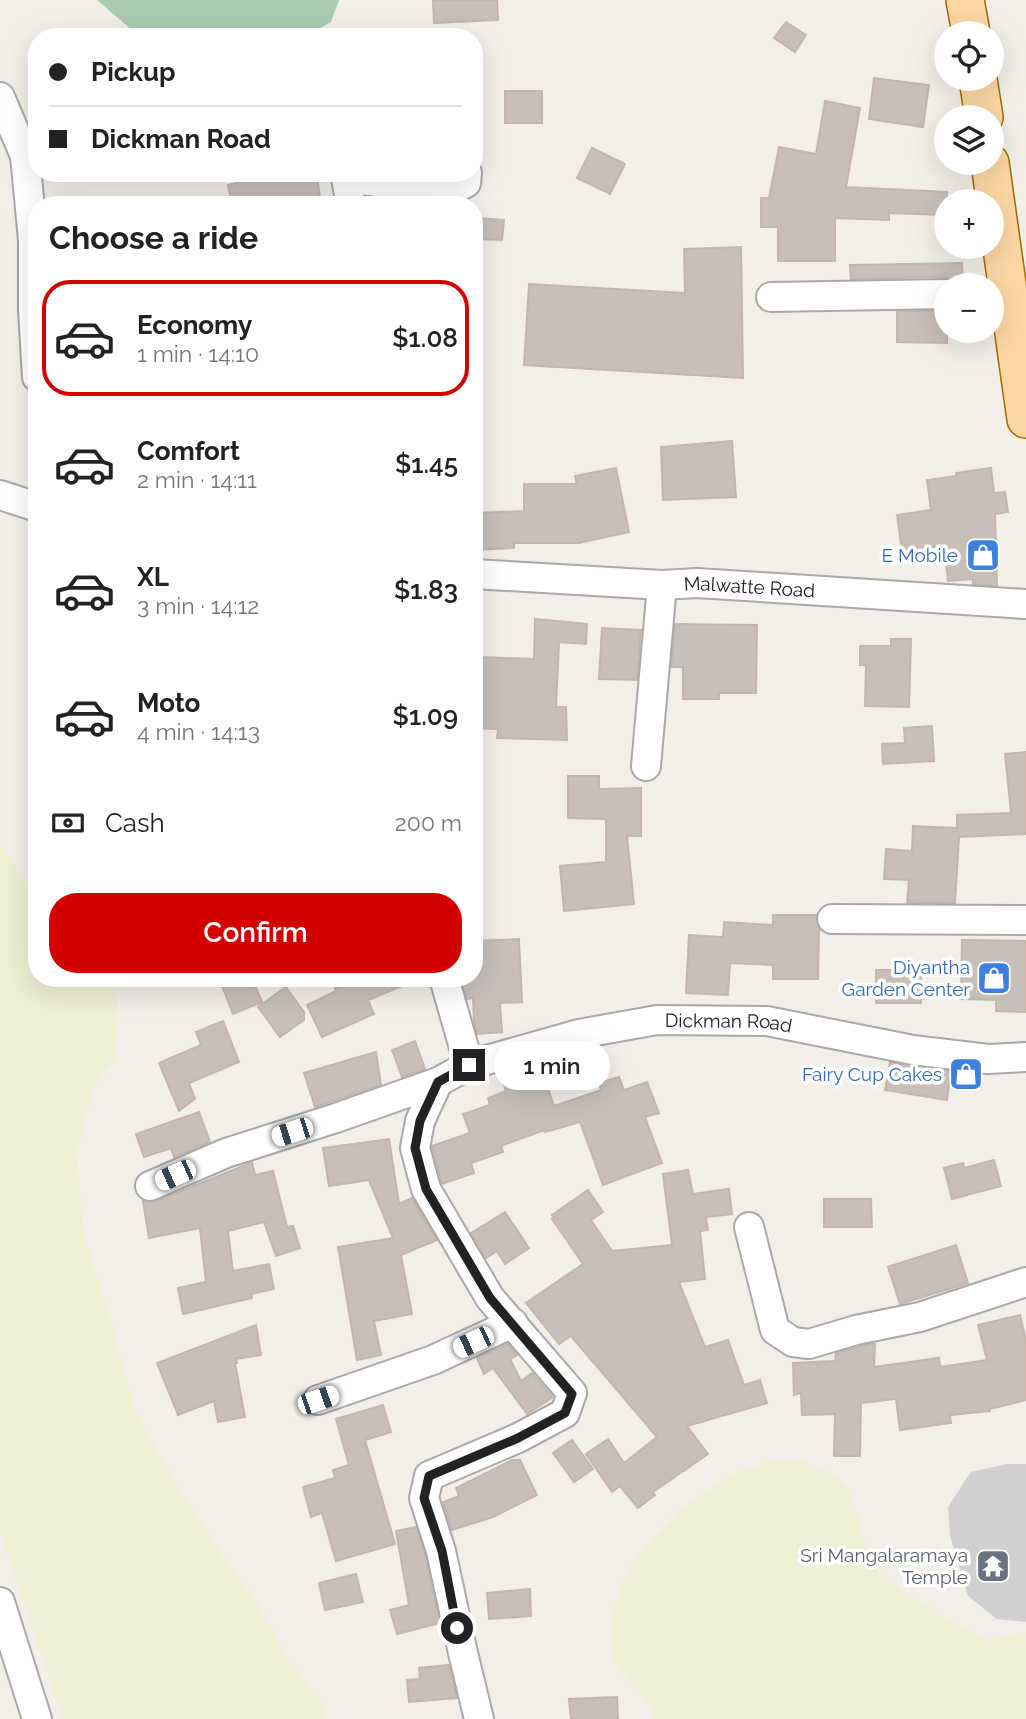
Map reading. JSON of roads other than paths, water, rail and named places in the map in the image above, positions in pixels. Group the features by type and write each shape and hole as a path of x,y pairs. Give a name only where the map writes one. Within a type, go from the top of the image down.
{"main road":[{"path":"965,0 969,21"},
{"path":"991,175 999,273"},
{"path":"1004,309 1026,419"}],"street":[{"path":"0,97 25,156 29,196"},
{"path":"348,185 451,191 466,182"},
{"path":"771,297 934,295"},
{"path":"0,495 28,504"},
{"name":"Malwatte Road","path":"483,575 662,585 697,583 1026,604"},
{"path":"646,766 662,585"},
{"path":"832,919 1026,920"},
{"path":"447,987 469,1065"},
{"name":"Dickman Road","path":"150,1186 226,1153 438,1082 469,1065 579,1034 657,1020 767,1021 913,1050 989,1059 1026,1057"},
{"path":"438,1082 420,1121 415,1148 426,1189 490,1298 572,1394 565,1413 518,1438 429,1476 424,1498 442,1551 480,1719"},
{"path":"749,1227 755,1260 775,1330 793,1342 809,1344 856,1330 920,1317 1026,1282"},
{"path":"318,1400 433,1360 513,1324"},
{"path":"0,1602 7,1646 37,1719"}],"place":[{"name":"E Mobile","path":"983,555"},
{"name":"Diyantha Garden Center","path":"994,978"},
{"name":"Fairy Cup Cakes","path":"966,1074"},
{"name":"Sri Mangalaramaya Temple","path":"993,1566"}]}
